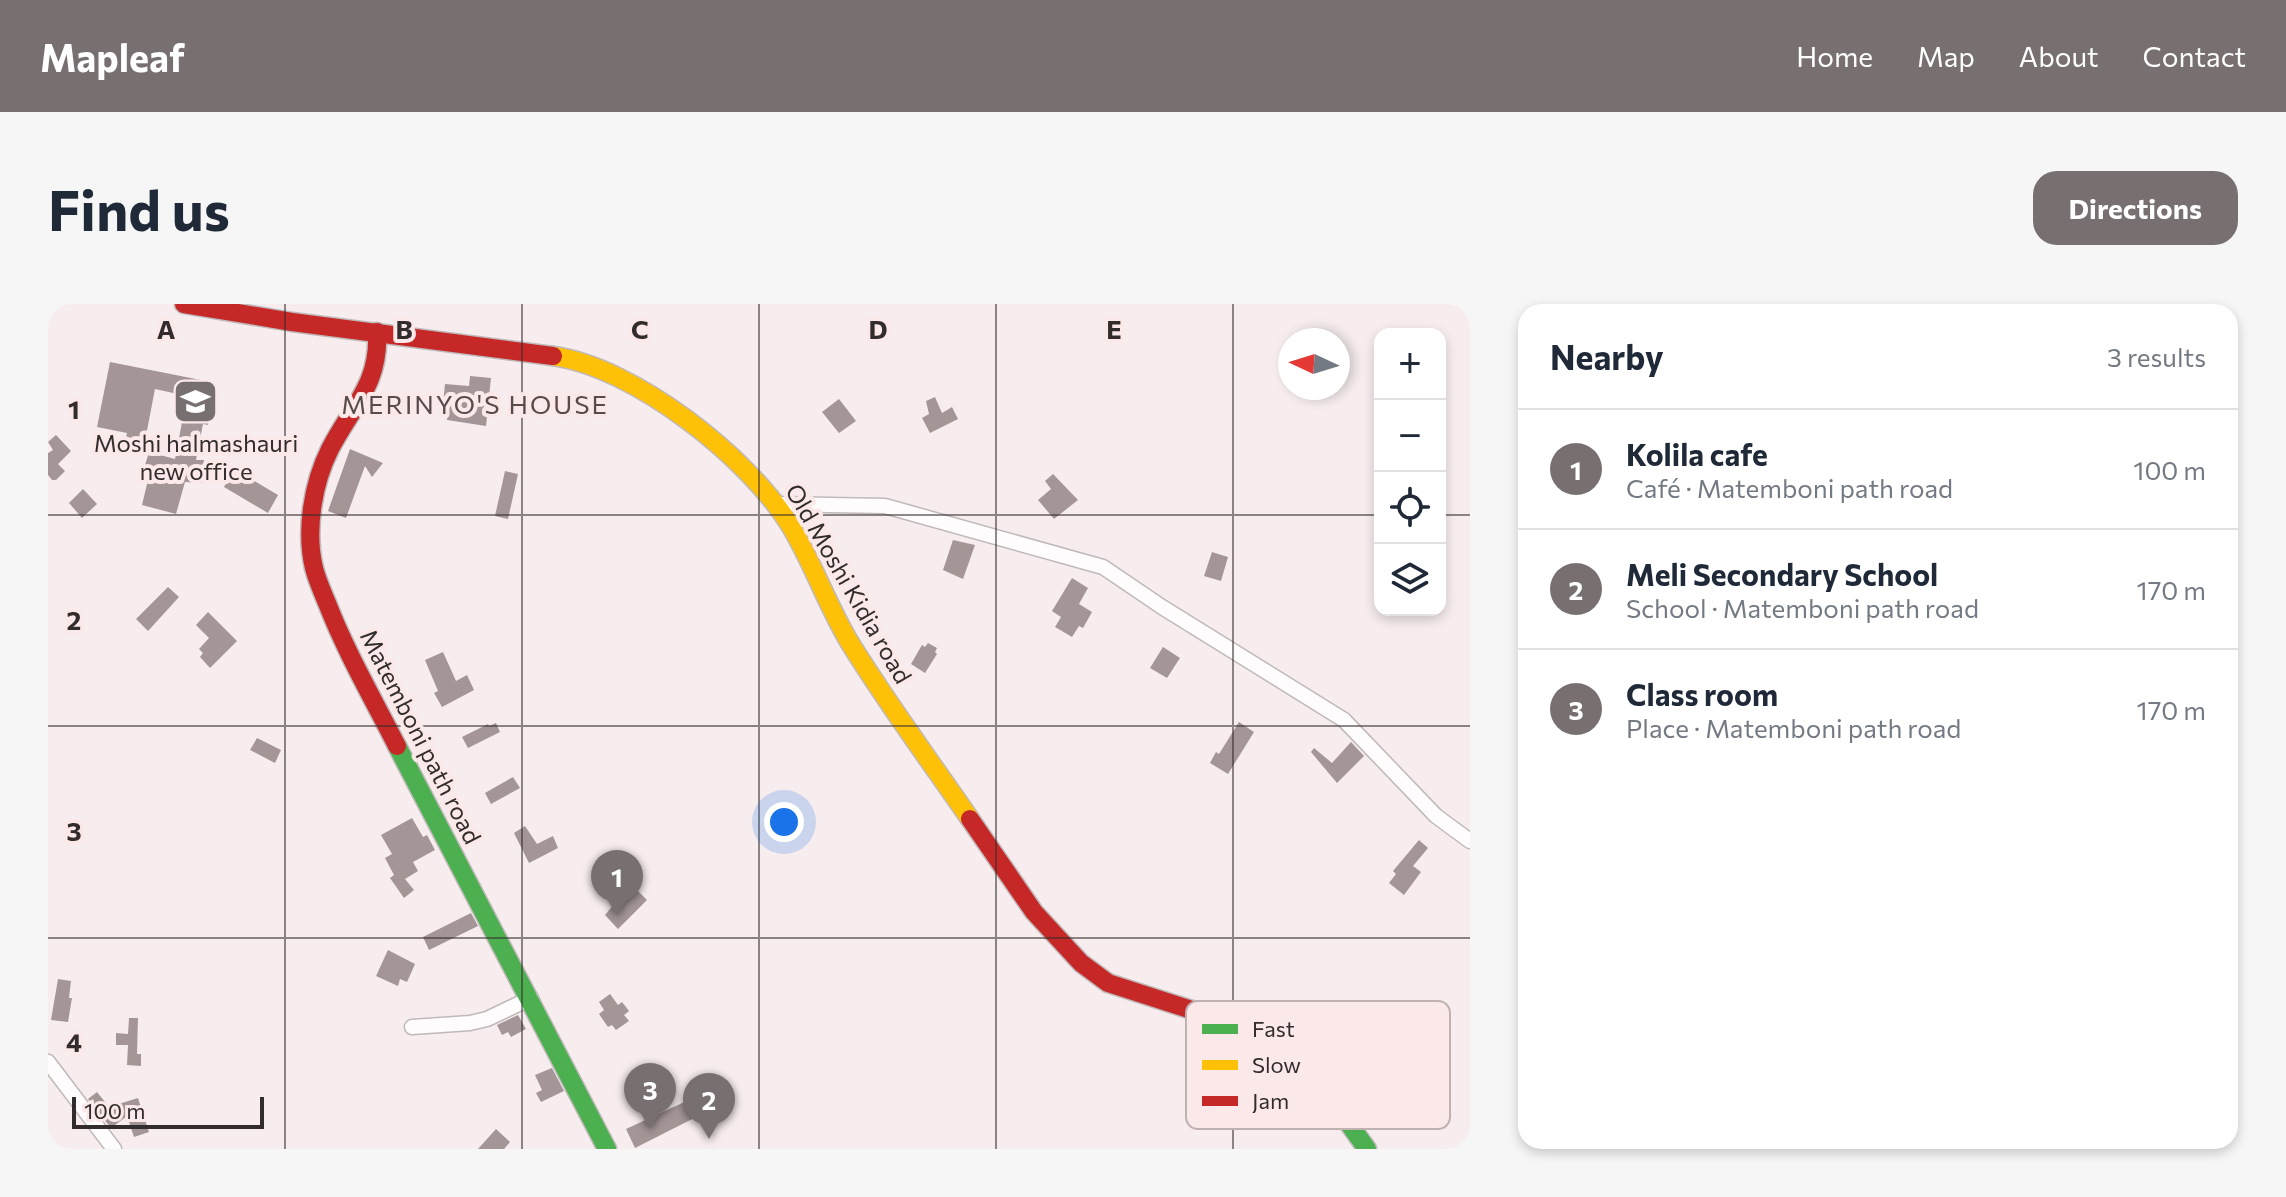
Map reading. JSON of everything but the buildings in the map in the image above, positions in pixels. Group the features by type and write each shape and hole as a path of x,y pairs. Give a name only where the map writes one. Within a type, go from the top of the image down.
{"street":[{"name":"Old Moshi Kidia road","path":"184,304 292,322 573,359 611,373 658,402 749,472 776,504 807,552 845,635 1034,912 1081,963 1108,983 1186,1008"},
{"name":"Matemboni path road","path":"377,332 381,353 373,378 327,454 313,495 310,529 314,569 332,619 607,1149"},
{"path":"776,504 885,506 1103,567 1344,720 1436,816 1470,841"},
{"path":"412,1027 479,1021 531,998"},
{"path":"48,1062 114,1149"},
{"name":"Old Moshi Kidia road","path":"1353,1129 1367,1149"}],"traffic: fast":[{"path":"397,746 607,1149"},
{"path":"1353,1129 1367,1149"}],"traffic: slow":[{"path":"553,356 618,377 652,396 717,444 771,498 806,554 850,643 970,819"}],"traffic: jam":[{"path":"184,304 292,322 553,356"},
{"path":"377,332 377,350 369,381 330,449 319,477 312,507 310,538 315,572 334,621 397,746"},
{"path":"970,819 1034,912 1081,963 1108,983 1186,1008"}],"place":[{"name":"Moshi halmashauri new office","path":"196,402"},
{"name":"Kolila cafe","path":"617,916"},
{"name":"Class room","path":"650,1129"},
{"name":"Meli Secondary School","path":"709,1139"}],"district":[{"name":"MERINYO'S HOUSE","path":"475,405"}]}
